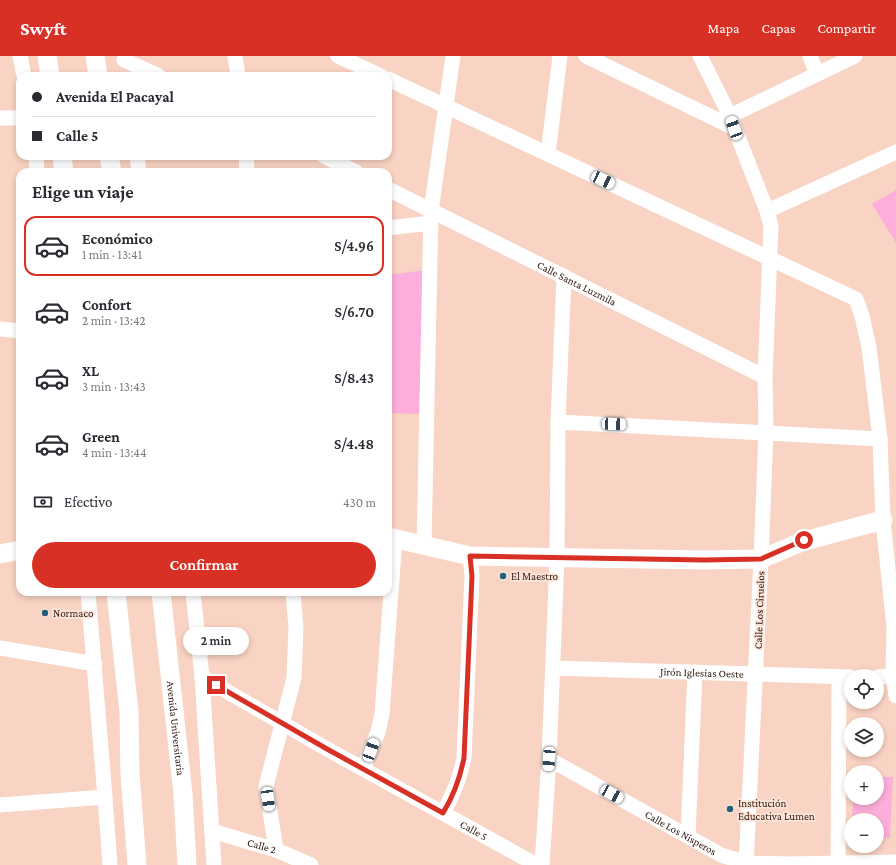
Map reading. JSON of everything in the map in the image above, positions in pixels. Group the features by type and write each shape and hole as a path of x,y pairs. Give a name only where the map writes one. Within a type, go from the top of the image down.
{"street":[{"path":"20,56 23,72"},
{"path":"47,56 49,72"},
{"path":"95,56 97,72"},
{"path":"424,546 431,217 453,56"},
{"path":"548,154 560,56"},
{"path":"586,56 732,122 817,74 854,56"},
{"name":"Calle Los Ciruelos","path":"700,56 732,122 767,211 771,226 765,377 766,432 746,864"},
{"path":"810,56 817,74"},
{"path":"236,57 238,72"},
{"path":"124,58 126,72"},
{"path":"124,58 151,72"},
{"path":"344,58 373,72"},
{"path":"392,81 856,299 862,316 869,347 889,520 894,628 894,676 896,696"},
{"path":"0,118 16,118"},
{"path":"767,211 896,152"},
{"path":"332,160 348,168"},
{"name":"Calle Santa Luzmila","path":"392,192 431,217 564,276 765,377"},
{"path":"392,227 431,217"},
{"path":"542,865 553,668 557,558 558,422 564,276"},
{"path":"0,330 16,331"},
{"path":"558,422 880,438"},
{"path":"392,537 470,556 704,560 761,559 804,540 889,520"},
{"path":"0,554 16,551"},
{"path":"443,813 453,796 461,774 464,758 472,576 470,556"},
{"path":"88,596 106,797 110,865"},
{"path":"116,596 129,712 130,774 137,865"},
{"name":"Avenida Universitaria","path":"161,596 183,794 187,865"},
{"path":"193,596 202,677 214,865"},
{"path":"276,850 266,786 294,678 296,628 294,596"},
{"path":"362,768 378,732 382,714 389,596"},
{"path":"0,648 94,664"},
{"name":"Jirón Iglesias Oeste","path":"553,668 756,673 844,677"},
{"path":"688,836 694,672"},
{"name":"Calle 5","path":"202,677 537,865"},
{"path":"838,863 844,704"},
{"name":"Calle Los Nisperos","path":"549,759 721,855 746,864 896,862"},
{"path":"0,804 106,797"},
{"path":"126,865 134,821"},
{"name":"Calle 2","path":"212,831 276,850 311,865"}],"shaded area":[{"path":"896,190 896,243 872,204"},
{"path":"426,270 419,414 392,413 392,274"},
{"path":"884,777 893,777 890,838 884,838 884,813 852,813 853,805 884,805"}],"place":[{"name":"El Maestro","path":"503,576"},
{"name":"Normaco","path":"45,613"},
{"name":"Institución Educativa Lumen","path":"730,809"}],"route":[{"path":"216,685 327,749 443,813 453,796 461,774 464,758 472,576 470,556 704,560 761,559 804,540"}]}
